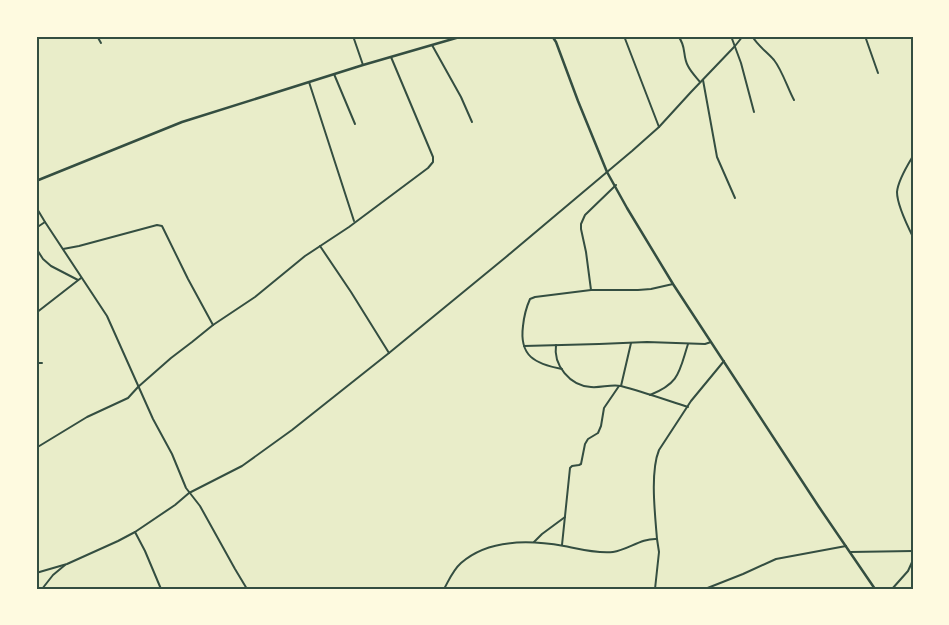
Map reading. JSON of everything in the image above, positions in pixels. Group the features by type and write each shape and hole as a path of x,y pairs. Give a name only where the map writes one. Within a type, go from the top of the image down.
{"main road":[{"path":"36,181 182,122 363,65 463,36"},
{"path":"552,36 607,172 637,224 673,284 875,589"},
{"path":"556,36 556,42"}],"street":[{"path":"97,36 101,43"},
{"path":"353,36 363,65"},
{"path":"624,36 659,127"},
{"path":"678,36 684,46 688,67 702,81 717,157 735,198"},
{"path":"731,36 741,63 754,112"},
{"path":"36,573 67,564 135,532 175,505 189,493 230,473 292,430 389,354 659,127 743,36"},
{"path":"752,36 760,47 775,61 794,100"},
{"path":"865,36 878,73"},
{"path":"432,46 461,97 472,122"},
{"path":"36,448 87,417 128,398 138,386 213,325 255,297 305,256 349,227 428,168 433,162 432,156 391,58"},
{"path":"334,74 355,124"},
{"path":"309,82 354,222"},
{"path":"913,156 903,174 897,191 902,211 913,237"},
{"path":"591,290 588,260 581,224 585,215 616,185"},
{"path":"36,207 107,316 153,419 172,454 189,493 200,506 247,589"},
{"path":"36,228 44,222"},
{"path":"63,249 157,225 162,226 213,325"},
{"path":"320,246 389,354"},
{"path":"36,248 42,259 51,266 78,280"},
{"path":"36,313 82,277"},
{"path":"562,369 538,363 531,357 524,346 523,321 530,299 591,290 651,289 673,284"},
{"path":"524,346 631,342 705,344 711,342"},
{"path":"562,546 571,466 581,464 585,444 588,439 598,433 604,408 620,386 631,342"},
{"path":"650,395 662,390 675,380 688,344"},
{"path":"556,345 556,358 562,369 576,383 582,386 620,386 688,407"},
{"path":"655,589 659,552 655,492 656,457 688,407 724,361"},
{"path":"36,363 42,363"},
{"path":"534,542 565,517"},
{"path":"135,532 162,589"},
{"path":"444,589 460,564 480,551 498,546 534,542 613,552 657,539"},
{"path":"704,589 776,559 846,546"},
{"path":"850,552 913,551"},
{"path":"892,589 908,571 913,560"},
{"path":"42,589 53,575 67,564"}]}
